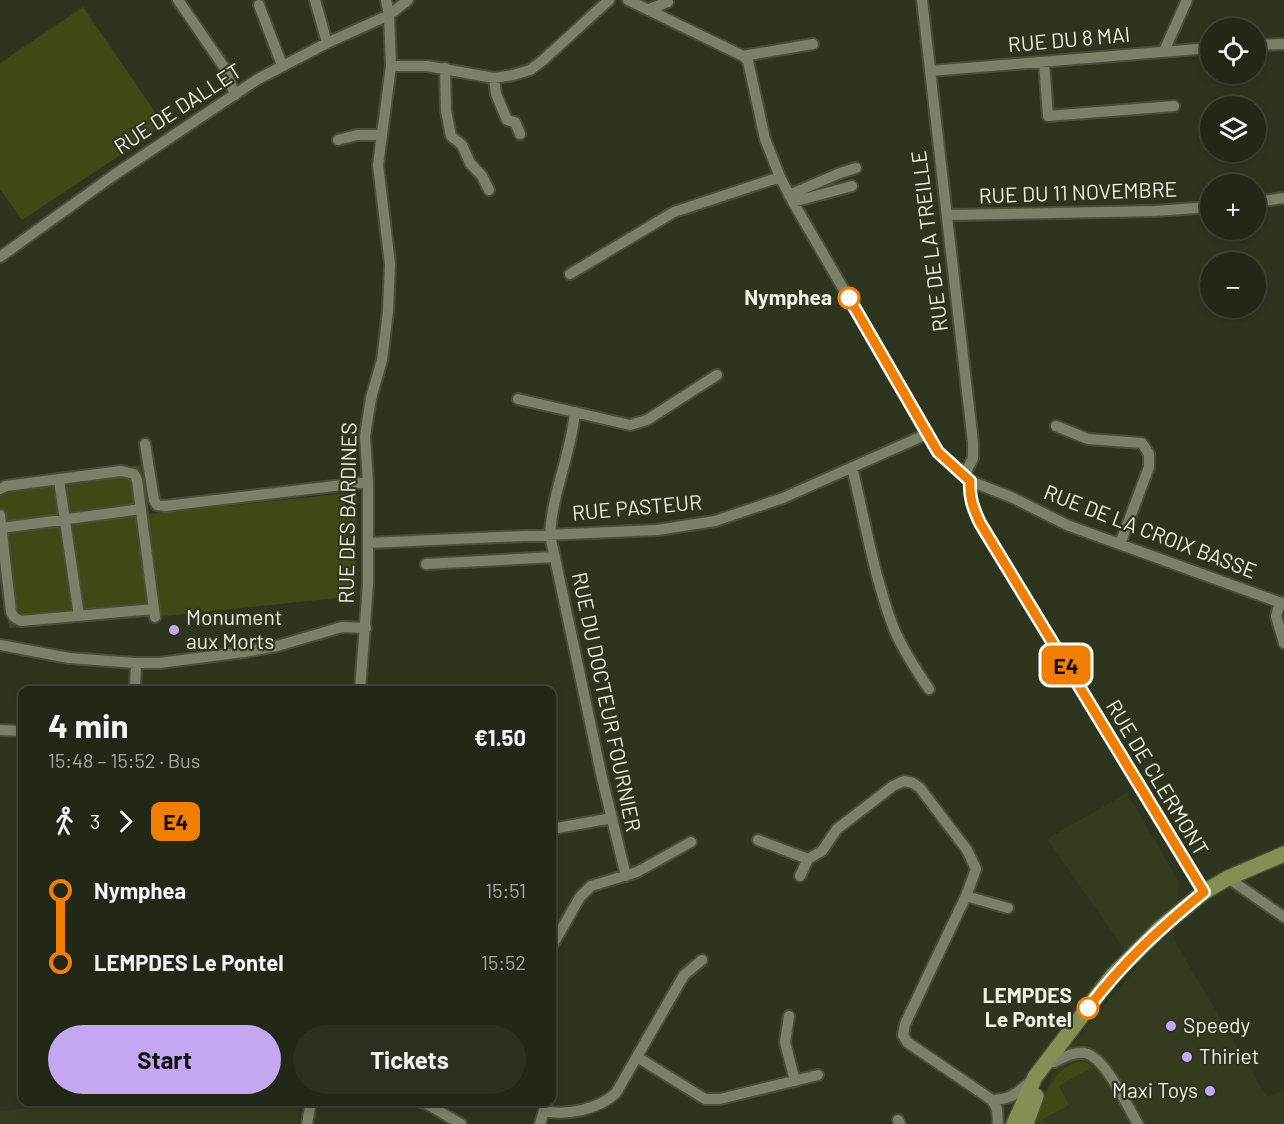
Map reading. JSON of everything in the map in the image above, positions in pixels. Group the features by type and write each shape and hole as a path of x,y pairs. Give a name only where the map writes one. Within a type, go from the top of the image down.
{"main road":[{"path":"1014,1124 1035,1077 1113,975 1160,928 1204,892 1228,878 1284,854"},
{"path":"1026,1124 1037,1095 1069,1034"}],"street":[{"path":"178,0 224,67 235,95"},
{"path":"315,0 327,43"},
{"name":"RUE DES BARDINES","path":"360,686 366,628 368,543 365,436 371,398 382,360 388,311 390,264 378,165 390,66 390,15 386,0"},
{"name":"RUE DE DALLET","path":"0,257 114,175 282,65 390,15 408,0"},
{"path":"390,66 445,68 464,74 494,78 530,70 609,0"},
{"path":"628,0 651,5 743,56 748,61 765,139 791,198 938,452 967,479"},
{"name":"RUE DE LA TREILLE","path":"922,0 973,443 973,458 967,479"},
{"path":"1164,51 1187,0"},
{"path":"651,5 668,2"},
{"path":"259,5 282,65"},
{"path":"743,56 813,44"},
{"path":"1266,45 1284,44"},
{"name":"RUE DU 8 MAI","path":"930,71 1200,49"},
{"path":"1044,62 1048,116 1174,106"},
{"path":"445,68 446,111 451,136 462,145 470,163 482,176 489,190"},
{"path":"494,78 496,94 507,120 515,122 520,134"},
{"path":"338,140 357,135 382,135"},
{"path":"791,198 840,173 856,168"},
{"path":"570,274 674,212 780,177"},
{"path":"791,198 852,186"},
{"path":"1266,201 1284,198"},
{"name":"RUE DU 11 NOVEMBRE","path":"947,215 1155,212 1200,208"},
{"path":"518,399 630,425 647,420 717,375"},
{"name":"RUE DU DOCTEUR FOURNIER","path":"575,412 573,434 551,513 550,535 626,876"},
{"path":"1056,426 1088,439 1142,443 1149,454 1149,467 1120,544"},
{"name":"RUE PASTEUR","path":"368,543 657,530 708,523 783,498 927,434"},
{"path":"146,444 154,500 157,505 165,506 368,482"},
{"path":"852,467 878,580 895,630 929,689"},
{"path":"0,489 6,486 125,471 134,474 137,480 154,613 21,621 14,617 11,612 0,515"},
{"name":"RUE DE LA CROIX BASSE","path":"967,479 1011,497 1067,525 1282,603"},
{"name":"RUE DE CLERMONT","path":"967,479 971,501 980,523 1204,892"},
{"path":"60,480 79,616"},
{"path":"2,528 141,509"},
{"path":"426,564 555,557"},
{"path":"1282,603 1275,616 1284,643"},
{"path":"0,645 69,658 136,663 199,659 277,646 342,627 366,628"},
{"path":"135,686 136,663"},
{"path":"0,730 18,731"},
{"path":"800,876 808,859 822,850 837,829 893,786 904,781 913,783 926,796 973,860 976,869 966,896 904,1024 903,1035 907,1042 992,1100 997,1109 998,1124"},
{"path":"556,828 612,818"},
{"path":"758,840 808,859"},
{"path":"556,938 580,897 591,886 626,876 691,842"},
{"path":"1228,878 1284,918"},
{"path":"966,896 1008,908"},
{"path":"540,1124 546,1106 558,1114 608,1101 616,1093 684,975 702,960"},
{"path":"789,1016 785,1042 795,1081"},
{"path":"1054,1062 1067,1055 1084,1053 1095,1058 1106,1069 1138,1124"},
{"path":"637,1057 705,1099 720,1099 818,1075"},
{"path":"992,1100 1015,1096 1035,1077"},
{"path":"307,1124 310,1106"},
{"path":"431,1106 461,1124"}],"shaded area":[{"path":"1127,793 1179,882 1174,940 1267,1097 1284,1090 1284,1124 1032,1124 1058,1061 1137,967 1047,839"},
{"path":"48,1106 300,1106 298,1124 0,1124 0,1111"}],"green space":[{"path":"83,7 157,115 155,132 22,220 0,189 0,63"},
{"path":"141,465 149,514 357,492 355,596 175,615 9,628 0,560 0,483"},
{"path":"1079,1062 1087,1063 1092,1067 1059,1086 1069,1105 1043,1119 1045,1124 1032,1124 1055,1078 1070,1065"}],"bus line":[{"name":"E4","path":"849,298 938,452 970,481 969,494 980,523 1204,892 1160,928 1113,975 1088,1008"}],"place":[{"name":"Nymphea","path":"849,298"},
{"name":"Monument aux Morts","path":"174,630"},
{"name":"LEMPDES Le Pontel","path":"1088,1008"},
{"name":"Speedy","path":"1171,1026"},
{"name":"Thiriet","path":"1187,1057"},
{"name":"Maxi Toys","path":"1210,1091"}]}
